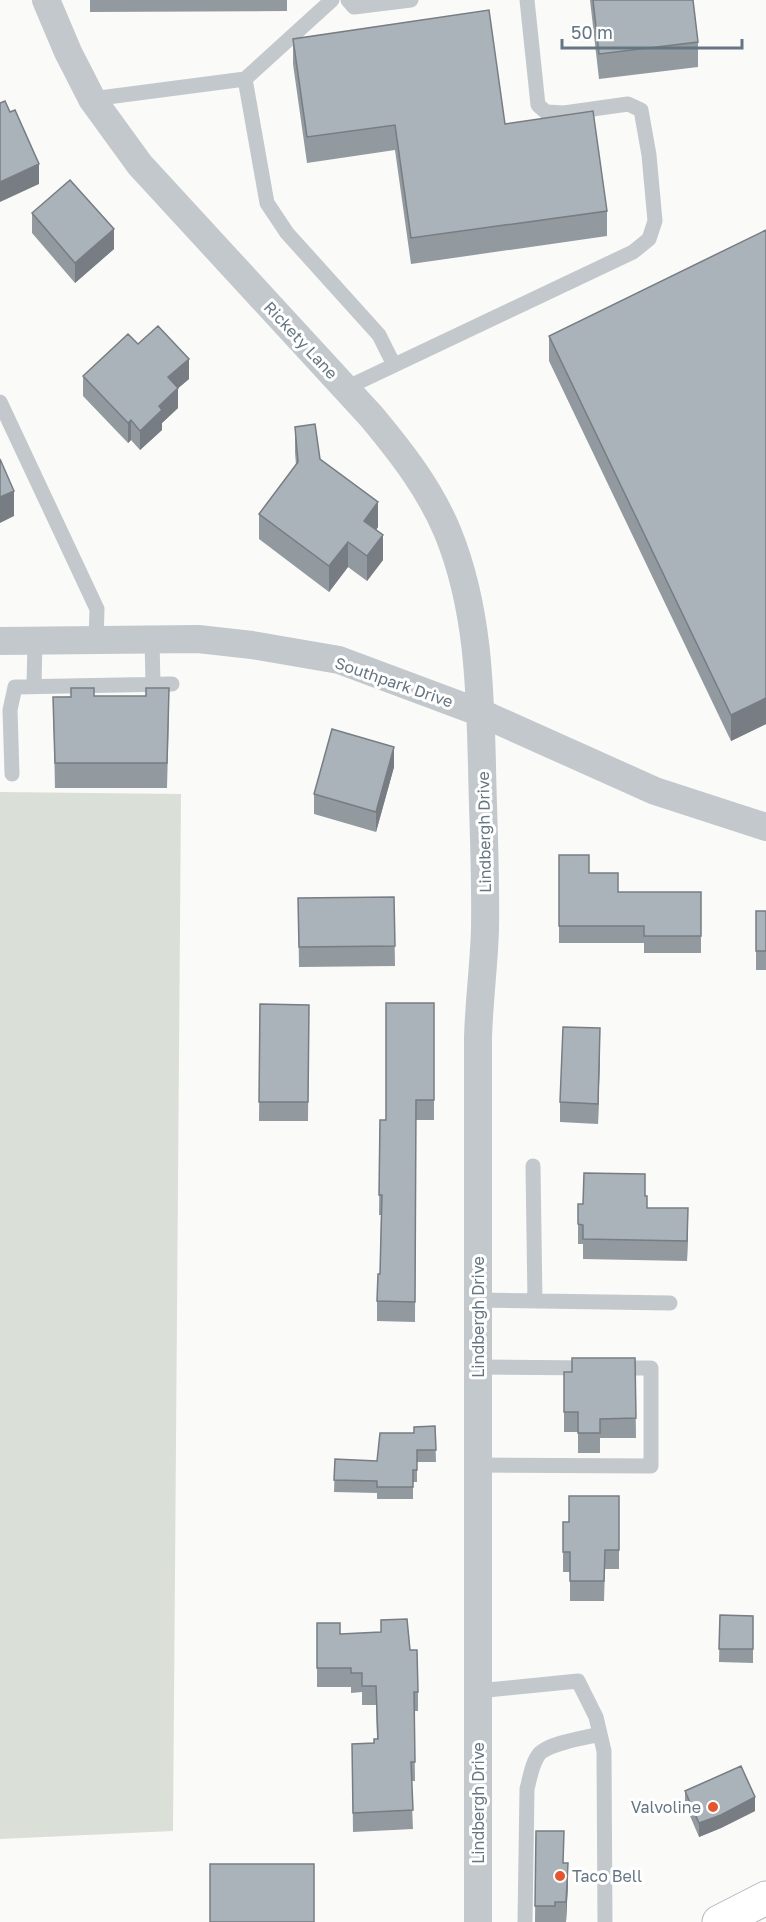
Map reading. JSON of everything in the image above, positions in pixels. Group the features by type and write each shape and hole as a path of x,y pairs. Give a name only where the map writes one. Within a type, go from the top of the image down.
{"highway":[{"path":"719,1922 766,1898"}],"street":[{"name":"Rickety Lane","path":"46,0 68,52 92,99 140,165 346,388 406,459 421,481 447,532 465,584 471,610 481,713"},
{"name":"Southpark Drive","path":"0,641 198,639 252,645 339,660 481,713 655,791 766,827"},
{"name":"Lindbergh Drive","path":"478,1922 478,1038 485,911 481,713"}],"lane":[{"path":"92,99 245,79 332,0"},
{"path":"348,0 354,7 411,0"},
{"path":"346,388 633,252 649,238 655,221 649,155 641,110 628,104 564,113 546,112 538,105 526,0"},
{"path":"245,79 267,203 287,233 379,335 394,365"},
{"path":"0,402 97,609 96,640"},
{"path":"152,639 153,685"},
{"path":"34,685 35,641"},
{"path":"12,774 10,710 15,687 172,684"},
{"path":"533,1166 535,1301"},
{"path":"478,1300 670,1303"},
{"path":"478,1367 651,1368 651,1466 478,1465"},
{"path":"478,1691 578,1682 596,1717 604,1750 605,1922"},
{"path":"525,1922 527,1790 531,1770 539,1754 551,1747 600,1734"}],"shaded area":[{"path":"0,792 181,794 173,1831 0,1839"}],"building":[{"path":"593,0 693,0 698,42 599,54"},
{"path":"489,10 505,124 593,111 607,211 411,238 395,125 307,137 293,39"},
{"path":"5,101 10,112 15,110 39,164 0,182 0,103"},
{"path":"70,180 114,229 75,263 32,213"},
{"path":"766,230 766,698 731,715 549,336"},
{"path":"158,326 189,359 168,377 178,388 159,406 162,410 140,431 131,420 128,423 83,376 128,334 138,344"},
{"path":"315,424 320,459 378,502 364,521 383,535 367,556 348,542 329,566 259,514 298,462 295,427"},
{"path":"0,459 14,491 0,497"},
{"path":"71,688 94,688 94,696 146,696 146,688 169,688 167,763 55,763 53,697 71,697"},
{"path":"332,729 394,747 376,812 314,794"},
{"path":"559,855 589,855 589,873 618,873 618,892 701,892 701,936 644,936 644,926 559,926"},
{"path":"394,897 395,946 299,947 298,898"},
{"path":"756,911 766,911 766,951 756,951"},
{"path":"386,1003 434,1003 434,1100 416,1100 415,1302 377,1301 382,1195 379,1195 380,1120 386,1120"},
{"path":"260,1004 309,1005 308,1102 259,1102"},
{"path":"563,1027 600,1028 598,1104 560,1102"},
{"path":"584,1173 645,1174 647,1208 688,1208 687,1241 583,1239 583,1225 578,1224 578,1204 583,1204"},
{"path":"572,1358 635,1358 636,1418 600,1419 600,1433 578,1433 578,1412 564,1412 564,1372 572,1372"},
{"path":"435,1426 436,1450 417,1450 417,1470 413,1470 413,1487 377,1487 377,1481 334,1480 335,1459 377,1461 380,1433 414,1433 414,1427"},
{"path":"569,1496 619,1496 619,1550 605,1550 604,1581 570,1581 570,1552 563,1552 563,1522 569,1522"},
{"path":"720,1615 753,1616 753,1649 719,1649"},
{"path":"407,1619 410,1650 417,1650 418,1692 414,1692 415,1762 411,1762 413,1810 353,1813 352,1744 374,1743 374,1739 378,1739 376,1686 362,1686 362,1673 351,1673 351,1668 317,1668 317,1623 340,1623 340,1634 381,1632 381,1620"},
{"path":"741,1766 755,1797 721,1815 699,1823 685,1791"},
{"path":"536,1831 564,1831 563,1863 568,1863 566,1902 555,1902 555,1906 535,1906"},
{"path":"210,1864 314,1864 314,1922 210,1922"}],"place":[{"name":"Valvoline","path":"713,1807"},
{"name":"Taco Bell","path":"560,1876"}]}
